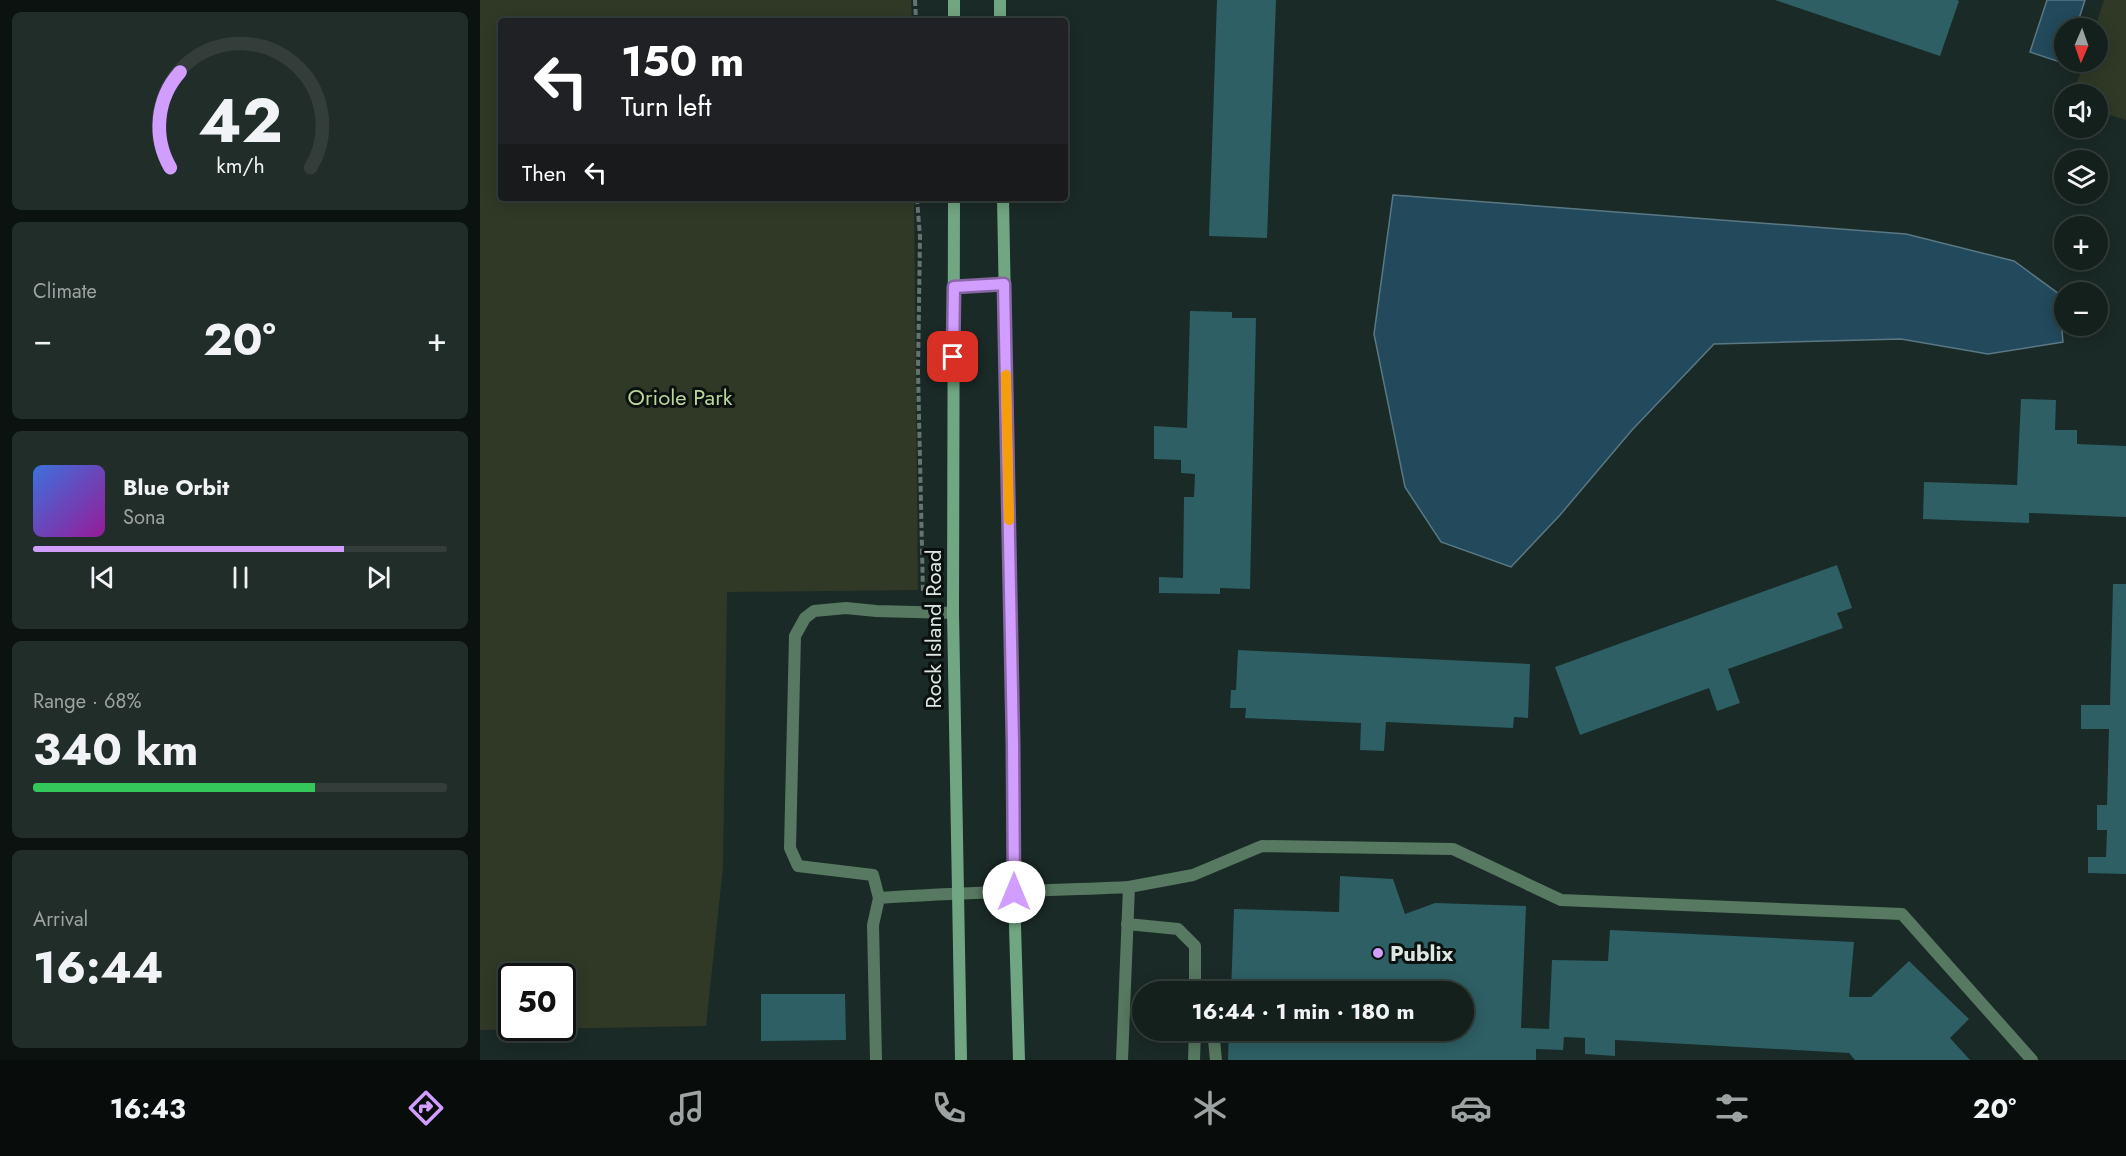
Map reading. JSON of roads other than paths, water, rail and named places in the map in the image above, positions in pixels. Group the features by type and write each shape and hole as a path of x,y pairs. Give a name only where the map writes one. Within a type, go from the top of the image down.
{"main road":[{"path":"954,0 954,18"},
{"path":"1000,0 1000,18"},
{"name":"Rock Island Road","path":"954,201 953,612 962,1060"},
{"path":"1003,201 1014,892 1019,1060"}],"lane":[{"path":"954,287 1004,284"},
{"path":"876,1060 873,925 879,898 873,875 798,866 790,848 795,636 805,618 814,611 846,608 876,611 953,612"},
{"path":"879,898 1129,887 1193,875 1262,846 1453,849 1561,900 1902,914 2032,1060"},
{"path":"1122,1060 1129,887"},
{"path":"1127,924 1178,929 1195,946 1195,981"},
{"path":"1194,1060 1195,1041"},
{"path":"1214,1041 1216,1060"}],"water":[{"path":"2047,0 2085,0 2079,18 2054,18 2054,60 2030,52"},
{"path":"1393,195 1906,234 2014,261 2054,290 2054,336 2062,336 2063,342 1988,354 1901,339 1714,344 1632,430 1560,515 1511,567 1441,542 1405,487 1374,334"}],"place":[{"name":"Publix","path":"1378,953"}],"park label":[{"name":"Oriole Park","path":"680,397"}]}
